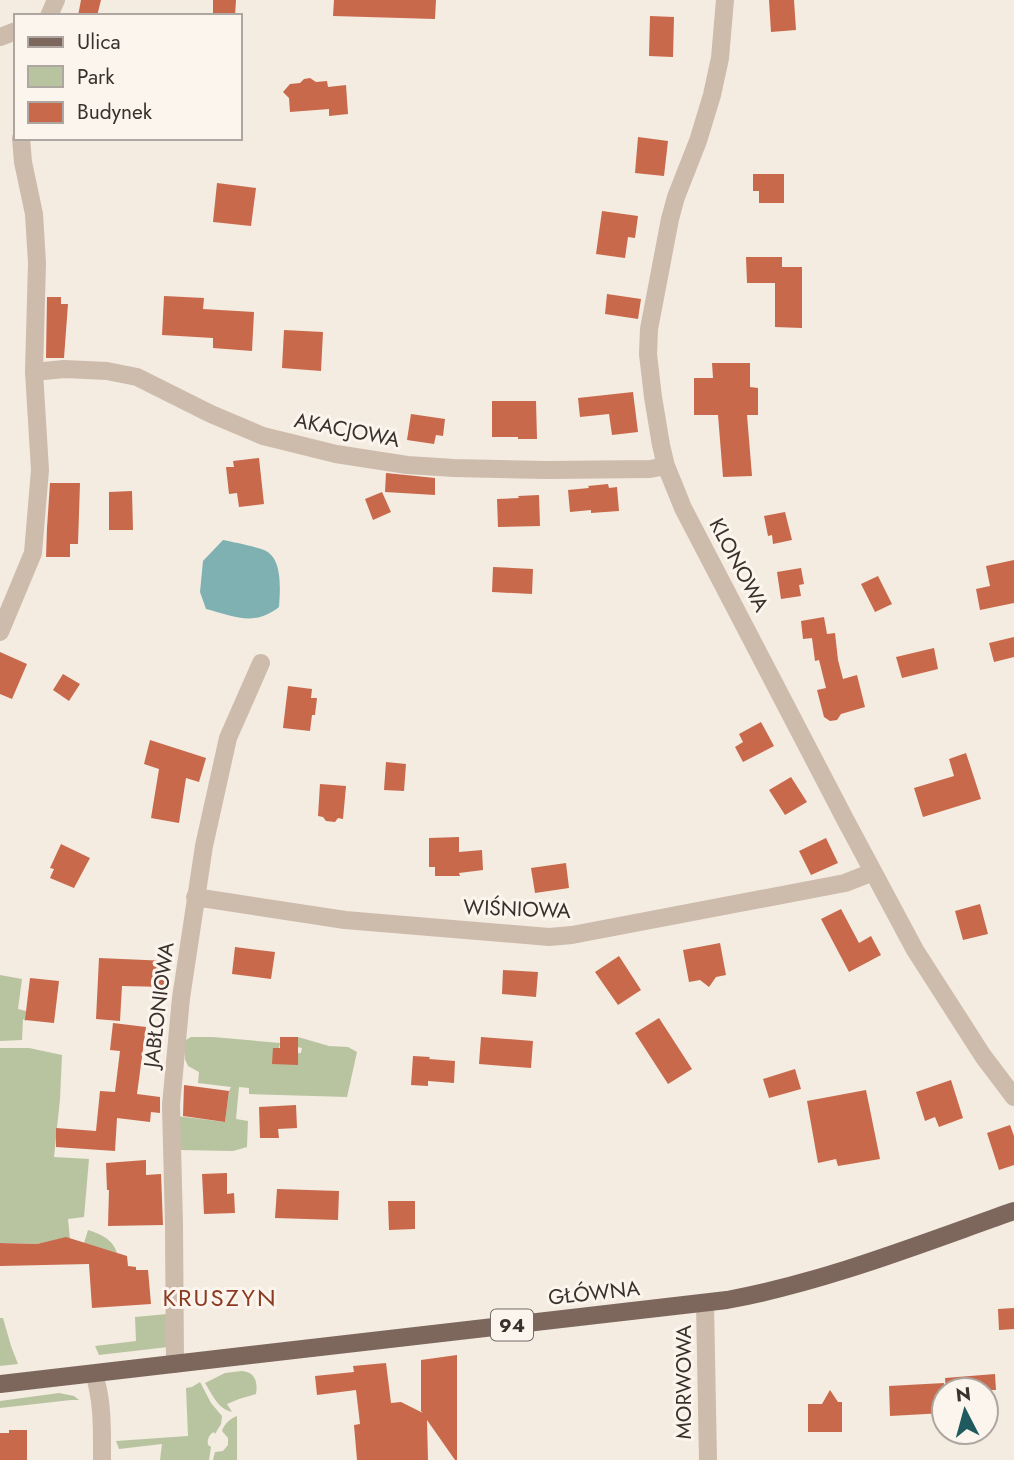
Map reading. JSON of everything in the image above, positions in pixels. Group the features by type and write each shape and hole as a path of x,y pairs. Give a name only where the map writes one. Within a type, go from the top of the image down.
{"main road":[{"name":"GŁÓWNA","path":"0,1384 705,1303 786,1287 880,1258 1014,1211"}],"street":[{"name":"KLONOWA","path":"725,0 720,58 712,95 670,219 649,329 648,354 653,397 666,466 683,508 915,950 982,1056 1014,1097"},
{"path":"0,632 33,553 40,470 34,372 37,263 34,214 21,140"},
{"name":"AKACJOWA","path":"34,372 64,369 107,371 137,377 211,414 263,436 336,454 407,465 547,470 650,469 666,466"},
{"name":"JABŁONIOWA","path":"175,1364 170,1105 181,998 204,846 228,738 261,663"},
{"name":"WIŚNIOWA","path":"195,897 345,920 549,937 572,935 845,883 873,872"},
{"name":"MORWOWA","path":"705,1303 708,1460"},
{"path":"94,1374 101,1410 102,1460"}],"green space":[{"path":"0,975 22,979 18,1009 26,1011 26,1021 23,1019 22,1040 0,1041"},
{"path":"191,1037 280,1043 279,1048 298,1065 298,1053 301,1053 302,1048 297,1047 298,1037 329,1046 348,1047 357,1052 347,1097 249,1094 249,1088 239,1087 236,1119 248,1121 247,1147 233,1151 180,1150 177,1116 225,1122 231,1087 198,1083 199,1072 188,1066 185,1059 185,1042"},
{"path":"0,1048 29,1048 62,1055 54,1157 89,1159 84,1217 68,1219 70,1239 37,1244 0,1243"},
{"path":"88,1230 109,1241 117,1253 84,1243"},
{"path":"167,1314 168,1347 99,1355 95,1346 136,1341 135,1317"},
{"path":"0,1318 3,1318 18,1364 0,1366"},
{"path":"242,1371 255,1378 256,1394 227,1404 232,1412 219,1404 205,1383 225,1373"},
{"path":"200,1382 211,1403 222,1416 215,1434 212,1433 208,1439 208,1445 211,1447 209,1460 160,1460 162,1444 119,1449 116,1441 188,1436 186,1388"},
{"path":"59,1393 74,1396 79,1400 0,1408 0,1401"},
{"path":"237,1416 237,1460 213,1460 215,1452 223,1451 228,1445 223,1428"}],"water":[{"path":"223,540 258,548 271,555 278,568 279,607 261,617 252,618 235,617 206,609 200,592 203,561"}],"building":[{"path":"81,0 101,0 98,14 78,14"},
{"path":"213,0 236,0 235,14 213,14"},
{"path":"334,0 436,0 435,19 333,16"},
{"path":"769,0 794,0 796,30 771,32"},
{"path":"650,16 674,17 673,57 649,56"},
{"path":"310,78 316,82 327,81 328,87 346,85 348,114 329,116 329,109 290,112 289,98 283,92 290,84"},
{"path":"638,137 668,141 664,176 635,173"},
{"path":"753,174 784,174 784,203 759,203 759,191 753,191"},
{"path":"217,183 256,188 251,226 213,222"},
{"path":"602,211 638,216 635,238 628,237 625,258 596,254"},
{"path":"746,257 782,257 782,267 802,267 802,328 775,327 775,283 747,283"},
{"path":"607,294 641,299 638,319 605,314"},
{"path":"164,296 204,298 203,309 254,312 252,351 213,348 213,338 162,335"},
{"path":"47,297 61,297 61,304 68,304 64,358 46,358"},
{"path":"284,330 323,332 321,371 282,368"},
{"path":"712,363 750,363 750,387 758,388 758,415 747,415 752,476 723,477 718,415 694,415 694,378 713,378"},
{"path":"633,392 638,432 612,435 609,414 580,417 578,398"},
{"path":"492,401 536,401 537,439 492,437"},
{"path":"411,414 445,419 443,436 436,435 434,444 407,440"},
{"path":"259,458 264,504 239,507 237,493 229,494 226,467 234,467 233,461"},
{"path":"386,473 435,478 435,495 385,492"},
{"path":"50,483 80,483 78,544 70,544 70,557 46,557"},
{"path":"608,484 609,488 617,487 619,511 570,512 568,490"},
{"path":"132,491 133,530 109,530 109,492"},
{"path":"382,492 391,512 373,520 365,499"},
{"path":"539,495 540,526 498,527 497,499"},
{"path":"785,512 792,540 773,544 772,535 768,536 764,516"},
{"path":"1014,560 1014,603 980,610 976,589 990,586 986,566"},
{"path":"493,567 533,569 532,594 492,592"},
{"path":"801,568 804,584 799,585 801,596 781,599 777,572"},
{"path":"878,576 892,604 875,612 861,584"},
{"path":"824,617 827,634 835,633 843,679 857,675 865,707 841,714 837,720 830,721 824,717 817,690 826,688 819,660 815,661 812,638 803,639 801,621"},
{"path":"1014,637 1014,657 994,662 989,643"},
{"path":"934,648 938,669 902,678 896,657"},
{"path":"0,652 27,664 12,699 0,694"},
{"path":"63,674 80,684 69,701 53,690"},
{"path":"288,686 312,689 311,698 317,698 310,731 283,728"},
{"path":"761,722 774,746 743,762 735,747 743,742 739,734"},
{"path":"150,740 206,758 199,782 186,778 179,823 151,818 159,769 144,764"},
{"path":"966,753 981,799 923,817 914,788 954,776 949,759"},
{"path":"386,762 406,764 404,791 384,790"},
{"path":"791,777 807,802 785,815 769,790"},
{"path":"320,784 346,786 343,819 326,821 318,816"},
{"path":"459,837 459,852 482,850 483,870 459,873 460,876 435,876 435,867 429,867 429,838"},
{"path":"826,838 838,863 811,875 799,851"},
{"path":"61,844 90,858 74,888 50,878 54,869 50,868"},
{"path":"566,863 569,888 535,893 531,868"},
{"path":"980,904 988,934 963,940 955,911"},
{"path":"841,909 859,943 871,936 881,955 849,972 821,919"},
{"path":"720,943 726,975 716,977 709,987 700,980 689,982 683,950"},
{"path":"235,947 275,952 271,979 232,974"},
{"path":"619,956 641,990 618,1005 595,972"},
{"path":"99,958 168,961 167,987 122,986 120,1021 96,1019"},
{"path":"503,970 538,972 536,997 502,994"},
{"path":"30,978 59,981 54,1023 25,1020"},
{"path":"659,1018 692,1069 668,1084 635,1033"},
{"path":"113,1023 146,1027 137,1094 160,1097 160,1113 151,1112 150,1122 117,1118 115,1151 56,1147 56,1128 96,1131 100,1091 115,1092 120,1051 110,1050"},
{"path":"280,1037 298,1037 298,1065 272,1064 273,1048 280,1048"},
{"path":"481,1037 533,1041 531,1068 479,1064"},
{"path":"413,1056 455,1061 454,1083 428,1081 428,1086 411,1085"},
{"path":"795,1069 801,1089 769,1098 763,1079"},
{"path":"951,1080 963,1118 939,1127 935,1117 925,1121 916,1092"},
{"path":"184,1085 229,1091 225,1122 183,1116"},
{"path":"866,1090 880,1159 838,1166 836,1159 818,1163 807,1101"},
{"path":"296,1105 297,1128 278,1129 279,1138 260,1138 259,1107"},
{"path":"1010,1125 1014,1136 1014,1165 999,1170 987,1133"},
{"path":"146,1160 146,1175 161,1174 163,1225 108,1226 109,1190 106,1163"},
{"path":"227,1173 227,1194 234,1193 235,1213 204,1214 202,1174"},
{"path":"277,1189 339,1191 338,1220 275,1218"},
{"path":"388,1201 415,1201 415,1229 389,1230"},
{"path":"66,1237 127,1256 128,1266 136,1267 136,1270 148,1270 151,1304 92,1308 89,1264 0,1266 0,1243 37,1244"},
{"path":"1014,1308 1014,1329 999,1330 998,1309"},
{"path":"457,1355 457,1460 427,1420 428,1460 357,1460 354,1425 360,1424 356,1390 317,1395 315,1376 354,1372 353,1366 386,1363 391,1403 401,1402 423,1413 421,1360"},
{"path":"930,1384 930,1414 890,1416 889,1386"},
{"path":"830,1390 838,1402 842,1402 842,1432 808,1432 808,1404 822,1404"},
{"path":"9,1430 27,1430 27,1460 0,1460 0,1433 9,1433"}],"district":[{"name":"KRUSZYN","path":"220,1298"}]}
